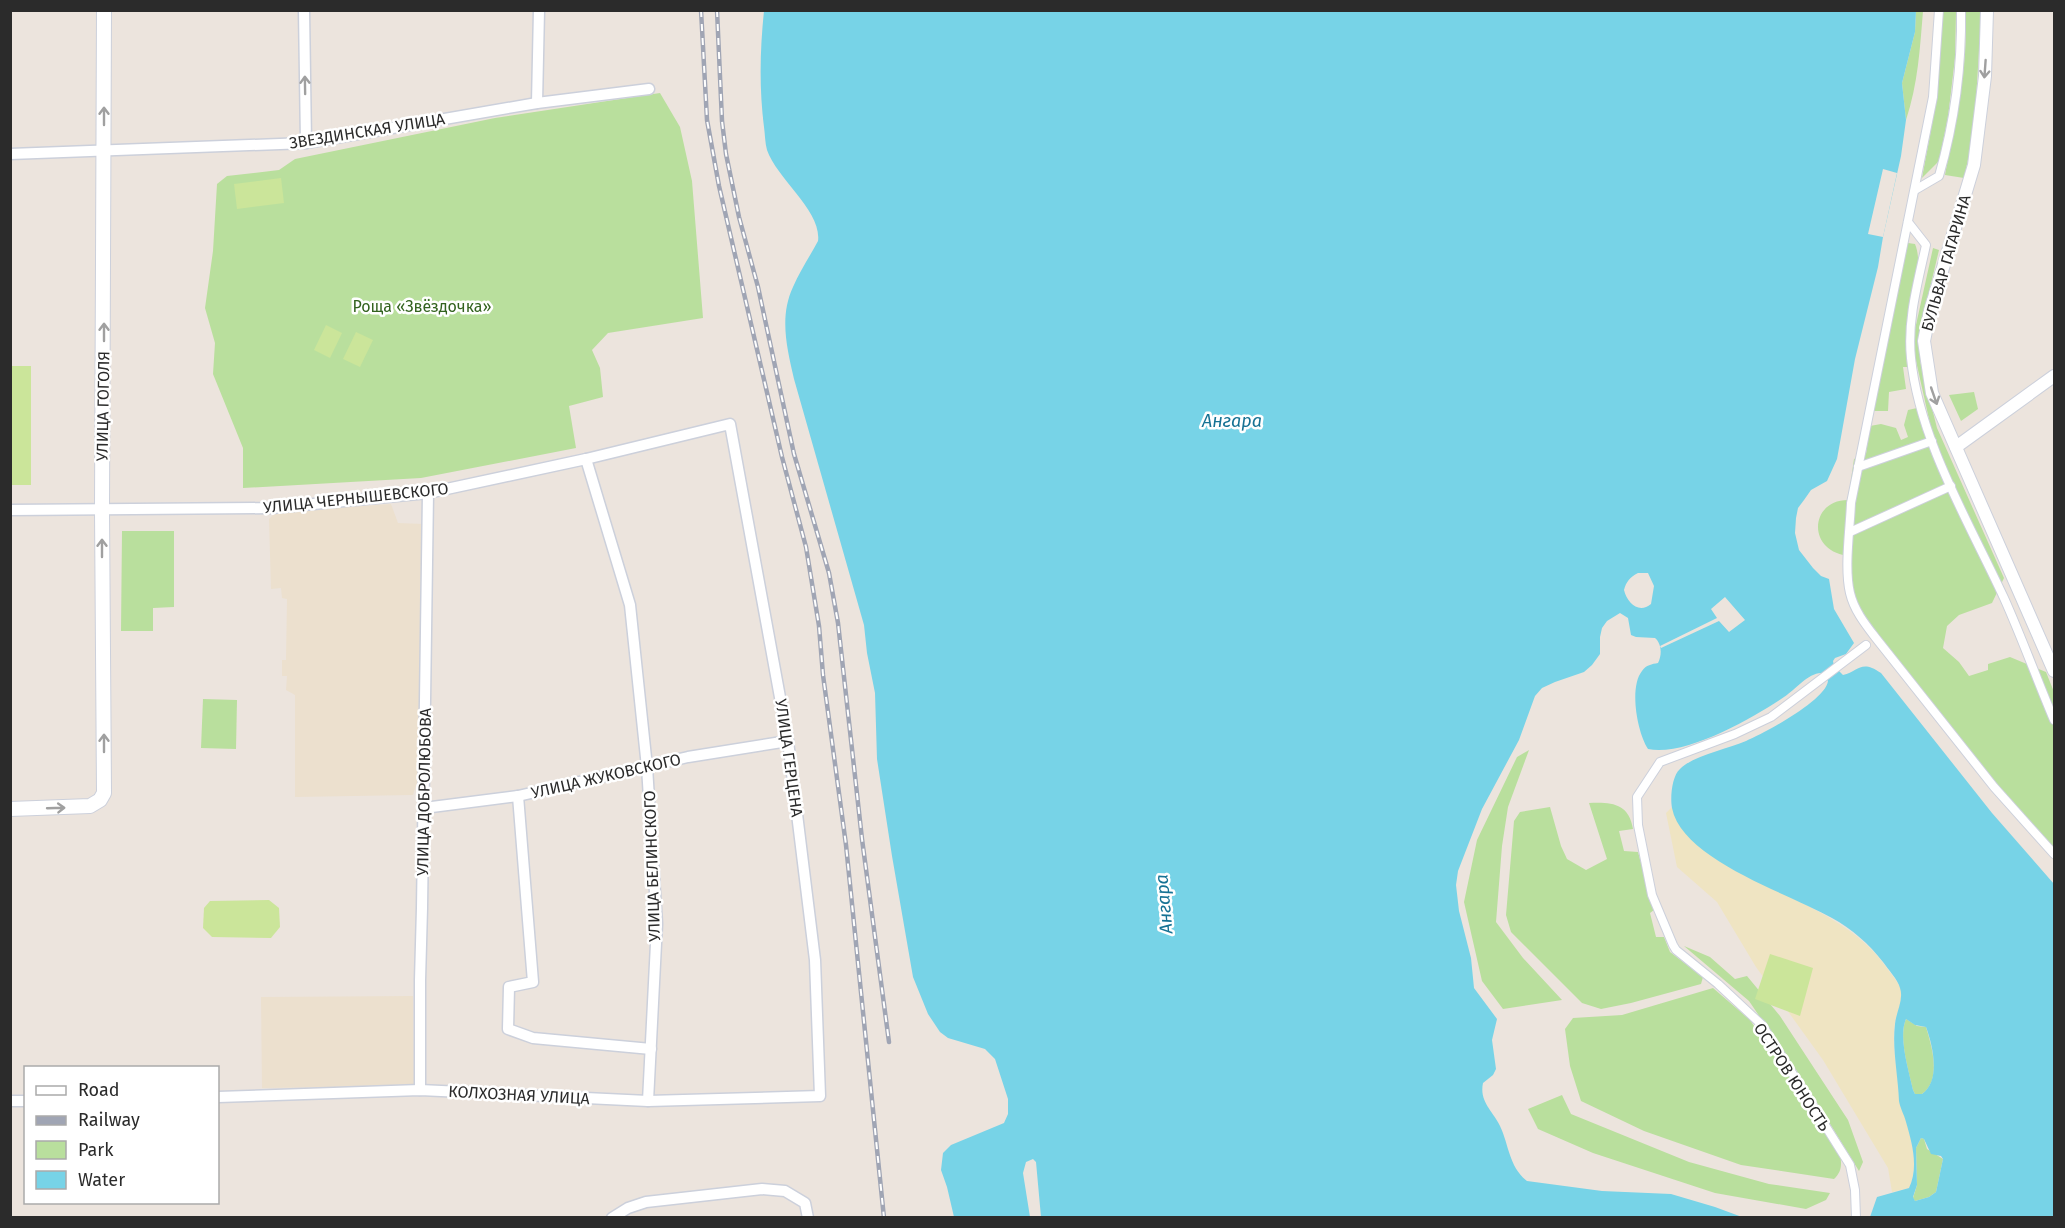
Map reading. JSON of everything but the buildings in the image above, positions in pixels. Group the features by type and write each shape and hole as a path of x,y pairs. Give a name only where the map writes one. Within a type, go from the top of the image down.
{"main road":[{"name":"УЛИЦА ГОГОЛЯ","path":"10,809 90,806 100,800 104,792 102,510 104,10"}],"street":[{"path":"304,10 306,143"},
{"path":"537,103 538,10"},
{"path":"1939,10 1933,97 1851,503 1848,559 1850,592 1857,612 1994,787 2055,854"},
{"path":"1916,190 1939,176 1947,149 1960,60 1961,10"},
{"name":"БУЛЬВАР ГАГАРИНА","path":"1987,10 1985,76 1974,165 1930,311 1924,341 1932,393 2055,671"},
{"name":"ЗВЕЗДИНСКАЯ УЛИЦА","path":"10,154 306,143 537,103 649,89"},
{"path":"1908,222 1926,245 1910,328 1911,358 1917,394 1927,430 2005,601 2055,720"},
{"path":"1956,447 2055,376"},
{"name":"УЛИЦА ЧЕРНЫШЕВСКОГО","path":"10,510 272,508 428,493 586,459 730,424"},
{"name":"УЛИЦА ГЕРЦЕНА","path":"730,424 788,741 815,960 820,1096"},
{"path":"1858,467 1932,441"},
{"name":"УЛИЦА БЕЛИНСКОГО","path":"586,459 630,605 647,767 657,924 648,1101"},
{"path":"1850,532 1951,486"},
{"name":"УЛИЦА ДОБРОЛЮБОВА","path":"420,1090 428,493"},
{"name":"ОСТРОВ ЮНОСТЬ","path":"1856,1218 1855,1190 1850,1165 1762,1025 1673,945 1652,896 1638,825 1637,797 1660,762 1735,734 1771,717 1866,645"},
{"name":"УЛИЦА ЖУКОВСКОГО","path":"424,808 518,796 688,757 788,741"},
{"path":"518,796 533,982 509,987 508,1029 533,1038 651,1049"},
{"name":"КОЛХОЗНАЯ УЛИЦА","path":"219,1098 420,1090 648,1101 820,1096"},
{"path":"612,1218 628,1208 646,1202 762,1189 785,1191 805,1203 808,1218"}],"shaded area":[{"path":"391,504 398,523 424,524 420,773 413,795 295,797 295,695 286,690 287,676 282,676 282,660 286,660 287,599 282,598 281,588 271,589 269,519 276,512"},
{"path":"413,996 414,1086 262,1088 261,997"}],"green space":[{"path":"1916,11 1923,11 1921,39 1916,79 1906,120 1902,83 1915,32"},
{"path":"1942,11 1956,11 1955,58 1948,117 1939,161 1922,178 1936,103"},
{"path":"1965,11 1981,11 1981,18 1974,132 1964,178 1945,175 1963,73"},
{"name":"Роща «Звёздочка»","path":"660,93 680,127 692,181 703,318 608,333 592,350 600,368 603,397 569,406 576,448 421,478 243,488 243,448 213,374 215,343 205,308 213,251 217,184 227,176 279,170 295,159 495,118"},
{"path":"281,178 284,203 237,209 234,184"},
{"path":"1908,243 1915,244 1918,259 1908,320 1907,367 1903,367 1906,389 1889,392 1888,411 1873,411"},
{"path":"1933,248 1939,250 1920,330 1920,361 1937,428 2004,578 1992,603 1959,615 1947,626 1943,648 1959,662 1969,676 1988,670 1988,664 2010,657 2046,672 2054,692 2054,850 2007,797 1875,632 1861,610 1851,587 1851,556 1836,553 1826,546 1820,537 1818,527 1820,517 1826,508 1835,502 1848,500 1854,459 1866,454 1870,426 1881,424 1896,428 1901,440 1908,437 1904,425 1908,410 1917,408 1923,431 1931,428 1914,352 1914,334"},
{"path":"326,325 342,333 330,358 314,350"},
{"path":"356,332 373,340 360,367 343,359"},
{"path":"10,366 31,366 31,485 11,485"},
{"path":"1974,392 1978,409 1961,421 1949,395"},
{"path":"122,531 174,531 174,607 153,608 153,631 121,631"},
{"path":"203,699 237,700 236,749 201,748"},
{"path":"1529,750 1508,807 1502,846 1496,922 1523,958 1562,1000 1503,1009 1482,981 1464,902 1477,840 1517,757"},
{"path":"1589,803 1612,804 1628,814 1633,829 1619,831 1624,851 1638,852 1654,910 1650,913 1656,937 1664,937 1670,952 1703,977 1701,984 1601,1009 1582,1003 1511,932 1506,915 1514,821 1520,812 1550,807 1567,859 1586,870 1607,859"},
{"path":"269,900 279,908 280,927 271,938 212,937 203,928 204,908 210,901"},
{"path":"1684,946 1710,957 1735,979 1747,976 1780,1016 1848,1120 1863,1162 1859,1171 1803,1080 1749,1001"},
{"path":"1770,954 1813,968 1800,1016 1755,999"},
{"path":"1713,988 1750,1020 1839,1148 1841,1168 1834,1179 1741,1165 1644,1131 1581,1101 1570,1066 1565,1029 1573,1018 1622,1015"},
{"path":"1906,1019 1917,1026 1926,1027 1931,1044 1934,1072 1928,1088 1922,1094 1915,1094 1913,1090 1907,1064 1903,1035"},
{"path":"1562,1095 1571,1114 1689,1162 1769,1184 1830,1193 1826,1200 1806,1209 1715,1193 1593,1153 1538,1129 1528,1109"},
{"path":"1921,1138 1924,1139 1927,1149 1943,1159 1936,1192 1929,1197 1915,1201 1913,1198 1917,1185 1916,1148"}],"sand":[{"path":"1672,807 1683,829 1697,844 1846,928 1880,958 1898,983 1902,996 1895,1022 1894,1049 1900,1099 1914,1154 1914,1172 1909,1188 1892,1192 1888,1168 1823,1060 1756,967 1717,902 1677,867 1666,813"}],"water":[{"name":"Ангара","path":"764,11 1916,11 1915,32 1902,83 1906,120 1901,156 1878,267 1855,359 1837,459 1827,481 1811,490 1798,508 1795,533 1799,550 1821,576 1829,579 1834,609 1854,643 1846,654 1835,658 1834,666 1843,675 1864,666 1881,673 1992,813 2054,884 2054,1217 1870,1217 1877,1197 1909,1188 1914,1172 1912,1147 1899,1101 1895,1052 1894,1033 1901,997 1899,985 1872,949 1846,927 1740,874 1695,844 1680,827 1671,803 1675,776 1686,764 1746,741 1780,724 1817,697 1825,689 1828,681 1822,673 1812,675 1784,697 1755,715 1699,742 1663,750 1648,749 1638,721 1636,688 1638,678 1644,669 1658,663 1661,653 1660,646 1655,638 1631,635 1628,618 1620,613 1607,621 1602,628 1600,654 1592,665 1584,672 1542,688 1535,696 1519,740 1482,809 1458,871 1456,885 1459,911 1471,958 1474,988 1497,1019 1492,1040 1496,1069 1493,1075 1483,1083 1483,1096 1500,1126 1516,1169 1527,1181 1602,1191 1671,1194 1742,1217 1041,1217 1036,1162 1033,1159 1026,1162 1023,1173 1030,1217 954,1217 941,1170 943,1153 951,1145 1004,1123 1008,1114 1008,1099 995,1059 985,1049 948,1038 940,1032 928,1014 913,977 877,759 875,693 864,625 794,379 787,344 785,321 789,298 818,241 813,218 772,161 767,150 761,83","holes":["1638,573 1648,573 1654,586 1651,604 1642,608 1634,606 1624,590 1629,580","1906,1019 1915,1025 1926,1027 1931,1044 1934,1063 1932,1081 1922,1094 1915,1094 1913,1090 1905,1054","1921,1138 1924,1139 1931,1154 1941,1156 1943,1159 1936,1192 1929,1197 1915,1201 1913,1197 1917,1185 1916,1148"]}],"pier":[{"path":"1883,169 1897,173 1883,237 1868,234"},
{"path":"1725,597 1745,620 1729,632 1719,621 1661,648 1660,646 1717,618 1711,609"}],"railway":[{"path":"701,10 707,120 719,186 782,457 806,547 819,626 823,675 846,845 884,1218"},
{"path":"717,10 722,121 726,154 739,217 758,287 794,454 829,573 838,623 862,839 889,1042"}]}
